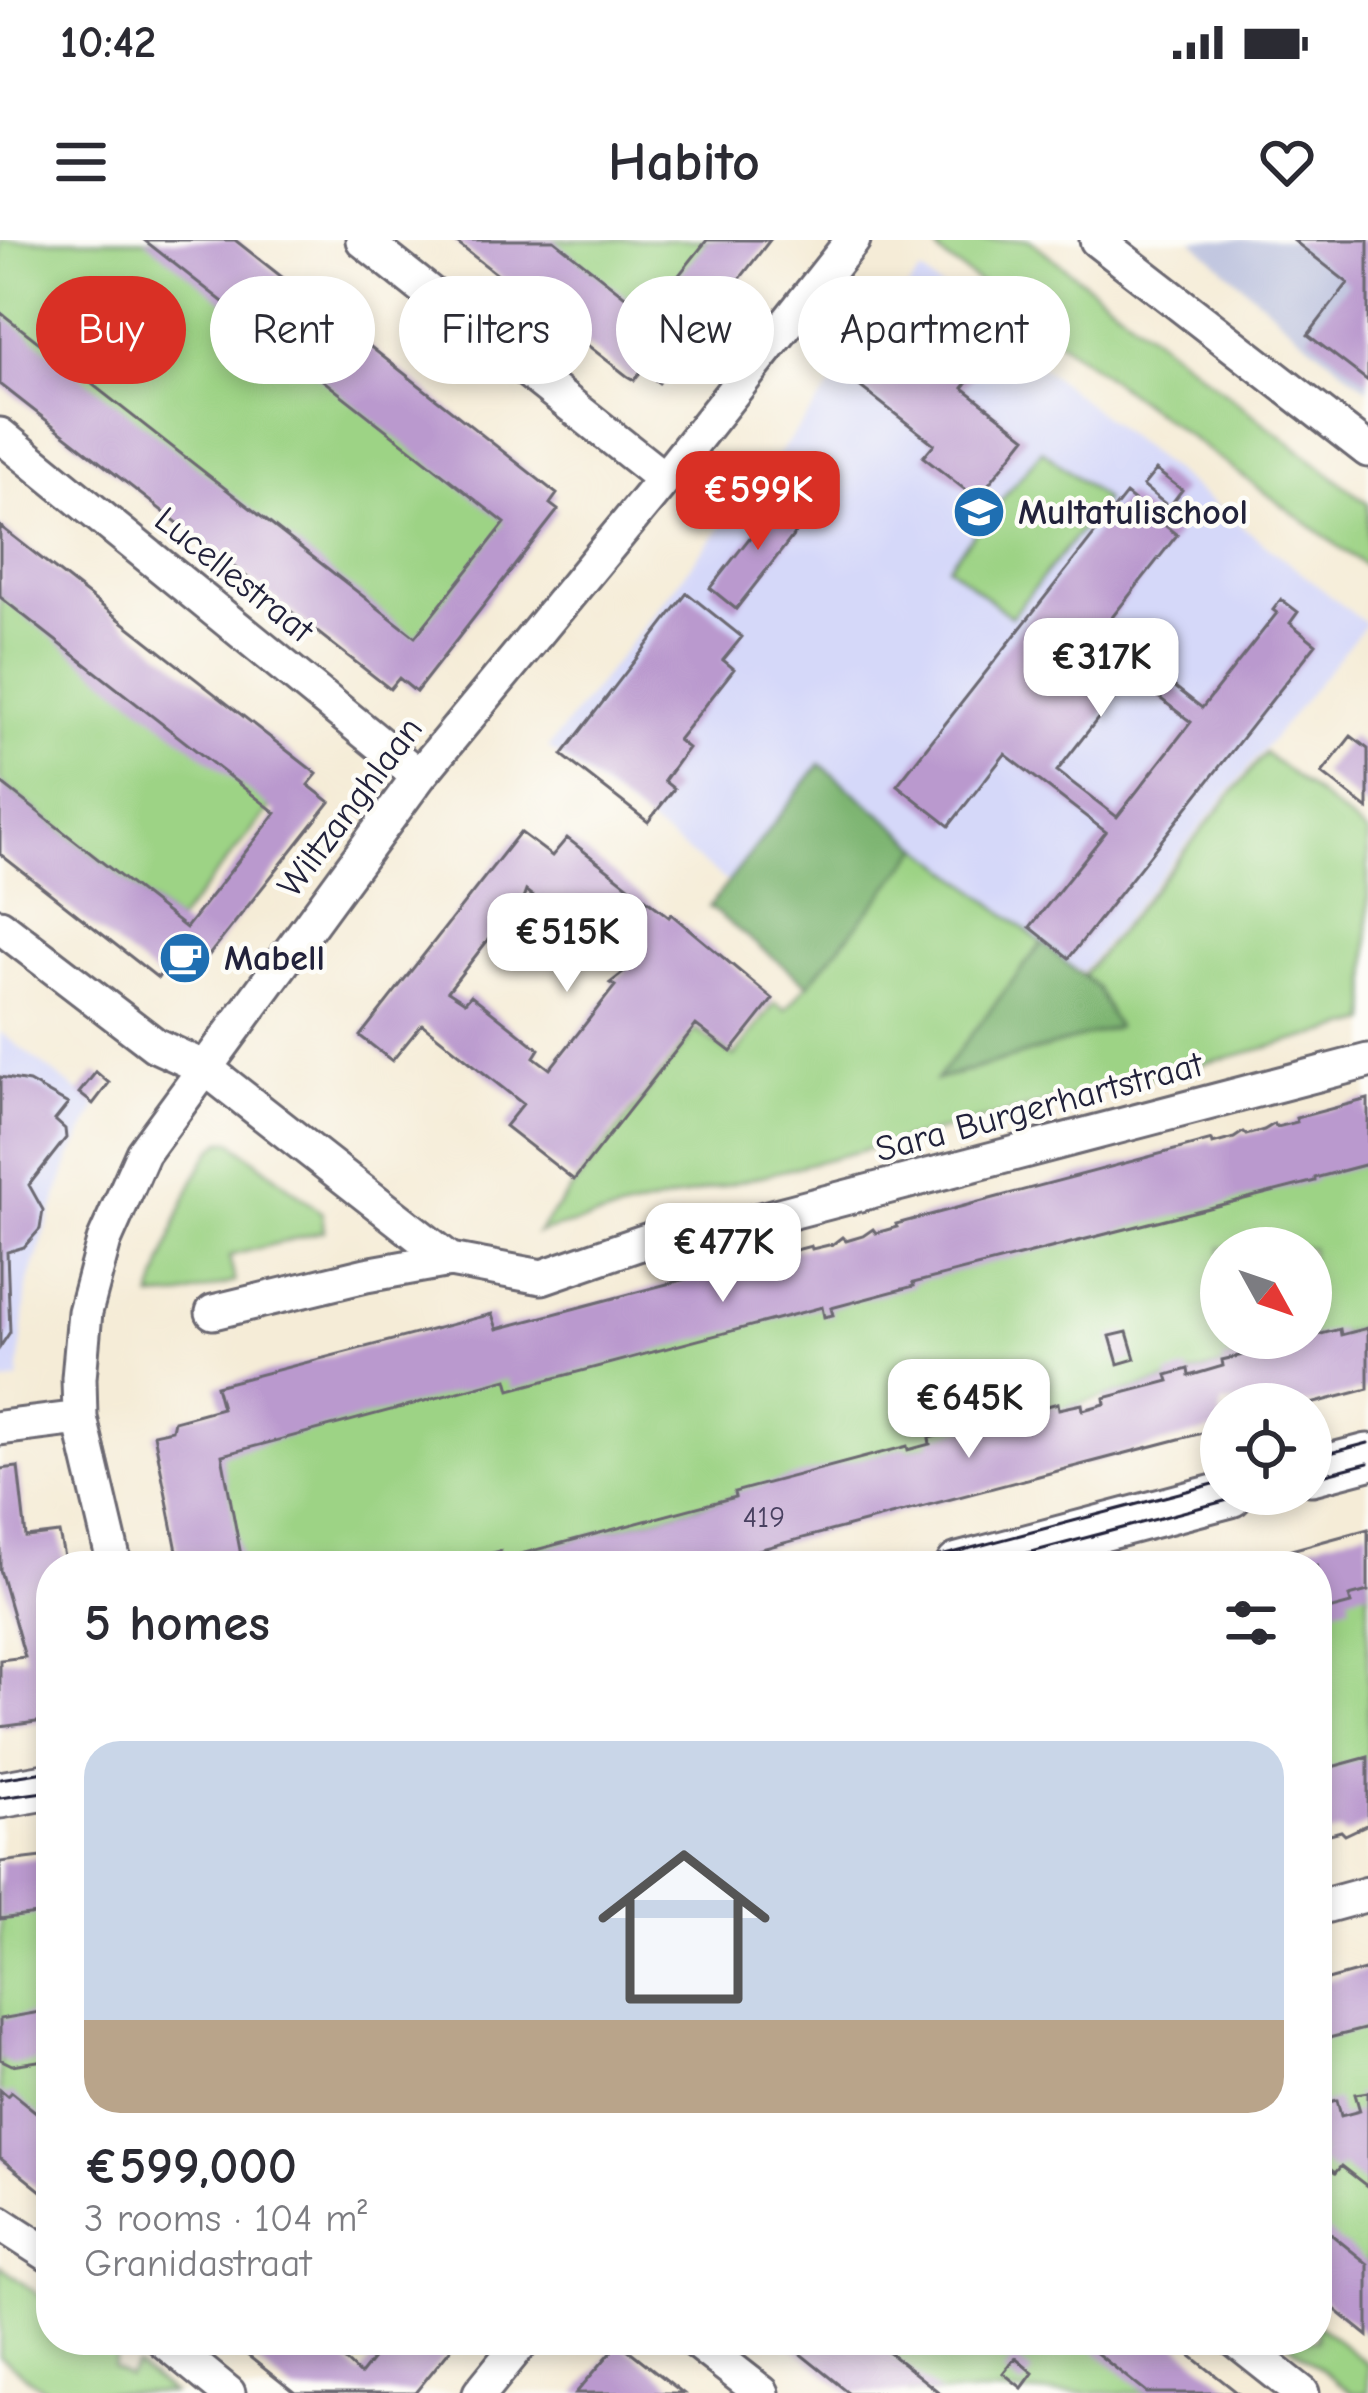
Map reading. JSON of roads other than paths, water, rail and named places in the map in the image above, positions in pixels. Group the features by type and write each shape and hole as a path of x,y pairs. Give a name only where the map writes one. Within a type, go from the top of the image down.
{"street":[{"path":"363,240 664,479"},
{"name":"Wiltzanghlaan","path":"111,1551 80,1418 85,1312 104,1241 143,1153 419,776 854,240"},
{"path":"1097,240 1368,450"},
{"name":"Lucellestraat","path":"0,434 419,776"},
{"name":"Sara Burgerhartstraat","path":"0,926 155,1046 205,1068 450,1260"},
{"name":"Sara Burgerhartstraat","path":"213,1312 450,1260 542,1276 656,1238 737,1226 1368,1061"},
{"path":"0,1428 80,1418"},
{"path":"1332,1466 1368,1457"},
{"path":"1015,1551 1200,1502"},
{"path":"0,1795 36,1789"},
{"path":"1332,1904 1368,1894"},
{"path":"0,2223 36,2246"},
{"path":"181,2355 228,2393"},
{"path":"480,2393 511,2355"},
{"path":"713,2355 762,2393"},
{"path":"1254,2355 1302,2393"}],"tram line":[{"path":"1332,1452 1368,1443"},
{"path":"1332,1472 1368,1463"},
{"path":"960,1551 1200,1488"},
{"path":"1036,1551 1200,1508"},
{"path":"0,1779 36,1773"},
{"path":"0,1798 36,1793"}],"place":[{"name":"Multatulischool","path":"979,512"},
{"name":"Mabell","path":"185,958"}]}
